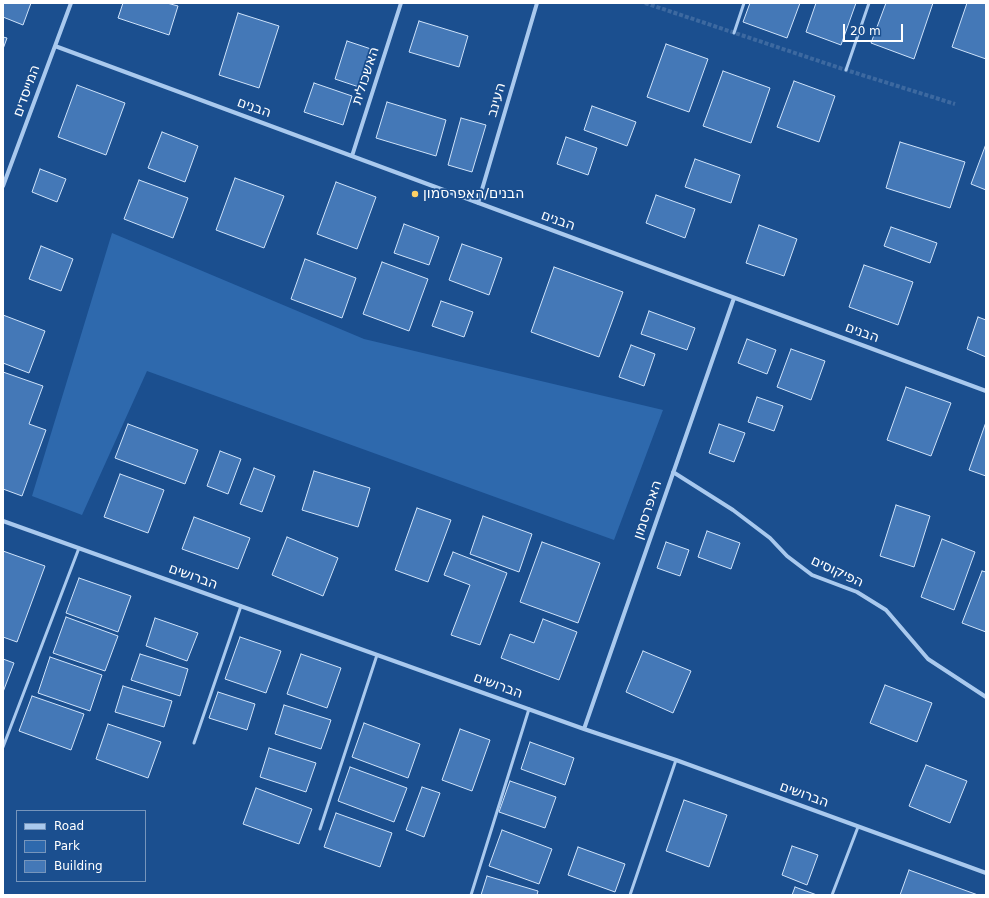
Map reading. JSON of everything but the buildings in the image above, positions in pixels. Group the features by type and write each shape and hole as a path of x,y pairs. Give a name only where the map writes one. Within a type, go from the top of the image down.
{"street":[{"name":"המייסדים","path":"3,186 71,3"},
{"name":"האשכולית","path":"352,156 401,3"},
{"name":"העינב","path":"478,203 537,3"},
{"name":"הבנים","path":"55,46 986,391"},
{"name":"האפרסמון","path":"584,729 734,298"},
{"name":"הפיקוסים","path":"673,472 733,510 770,538 787,556 812,575 857,592 886,610 928,659 986,697"},
{"name":"הברושים","path":"3,521 584,729 676,760 986,873"}],"lane":[{"path":"734,33 744,3"},
{"path":"846,70 869,3"},
{"path":"3,747 79,548"},
{"path":"194,744 241,606"},
{"path":"320,829 378,655"},
{"path":"471,895 529,709"},
{"path":"630,895 676,760"},
{"path":"832,895 858,827"}],"green space":[{"path":"112,233 364,339 663,410 614,540 147,371 82,515 32,496"}],"tunnel":[{"path":"645,3 846,70 955,104"}],"place":[{"name":"הבנים/האפרסמון","path":"415,194"}]}
